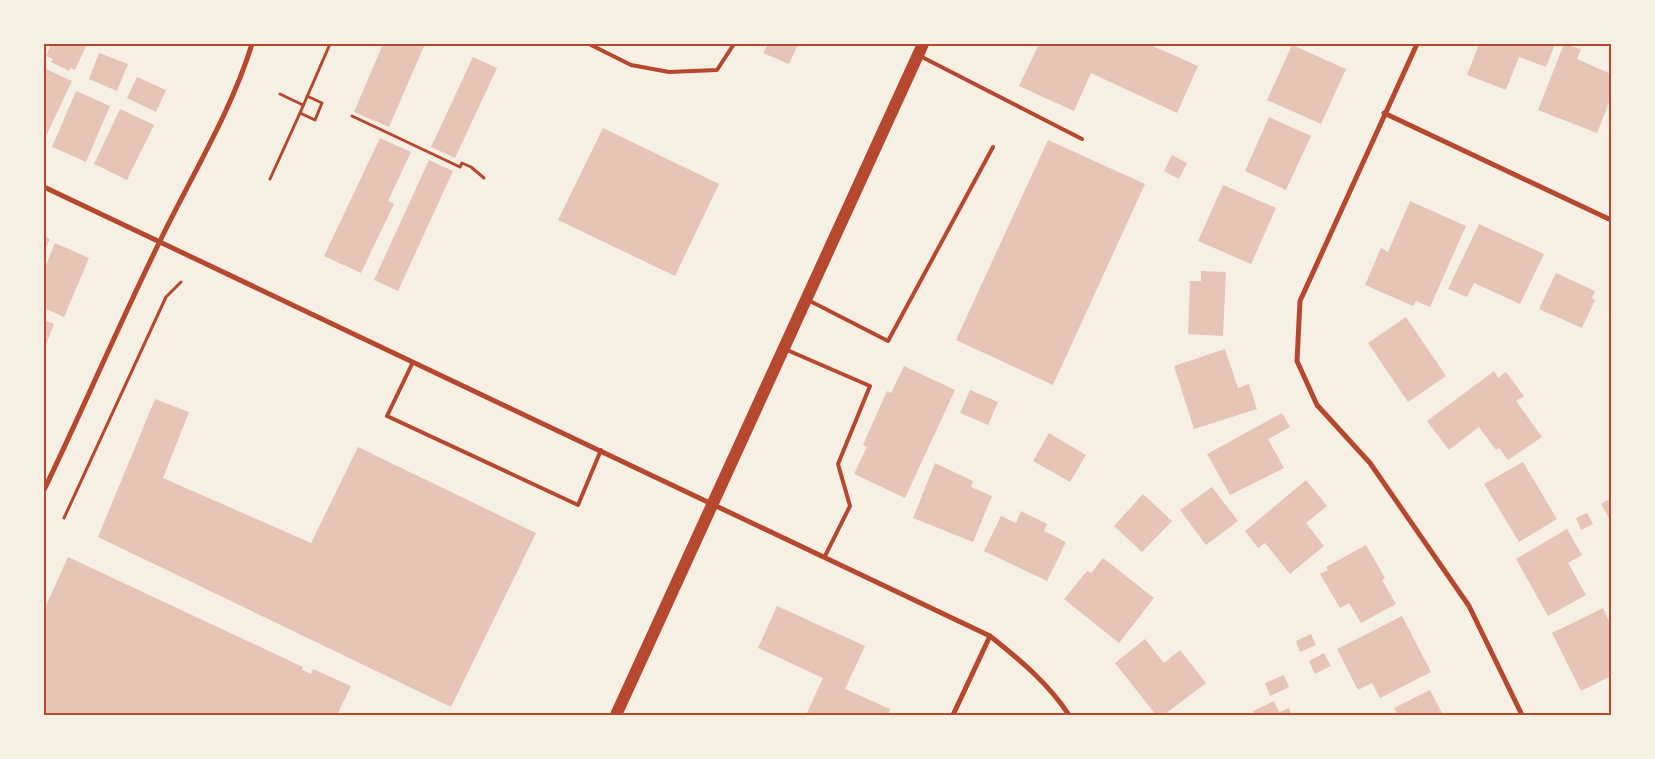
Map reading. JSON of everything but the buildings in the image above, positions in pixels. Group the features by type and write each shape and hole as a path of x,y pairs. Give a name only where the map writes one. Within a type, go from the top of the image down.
{"main road":[{"path":"616,715 921,49"}],"street":[{"path":"44,490 90,396 160,241 234,93 252,44"},
{"path":"1417,44 1300,301 1298,361 1317,405 1370,463 1469,606 1522,715"},
{"path":"1384,113 1611,220"},
{"path":"44,187 825,556 990,636 1032,669 1058,698 1069,715"},
{"path":"954,715 990,636"}],"lane":[{"path":"589,44 631,65 669,72 717,70 734,44"},
{"path":"921,49 1082,139"},
{"path":"806,299 888,341 993,147"},
{"path":"784,349 870,386 838,464 850,506 825,556"},
{"path":"413,362 387,416 578,505 601,450"}],"path":[{"path":"270,179 330,44"},
{"path":"280,94 303,105"},
{"path":"300,112 315,120 322,103 307,96"},
{"path":"352,116 460,166 462,163 471,167 484,178"},
{"path":"64,518 166,297 181,282"}]}
